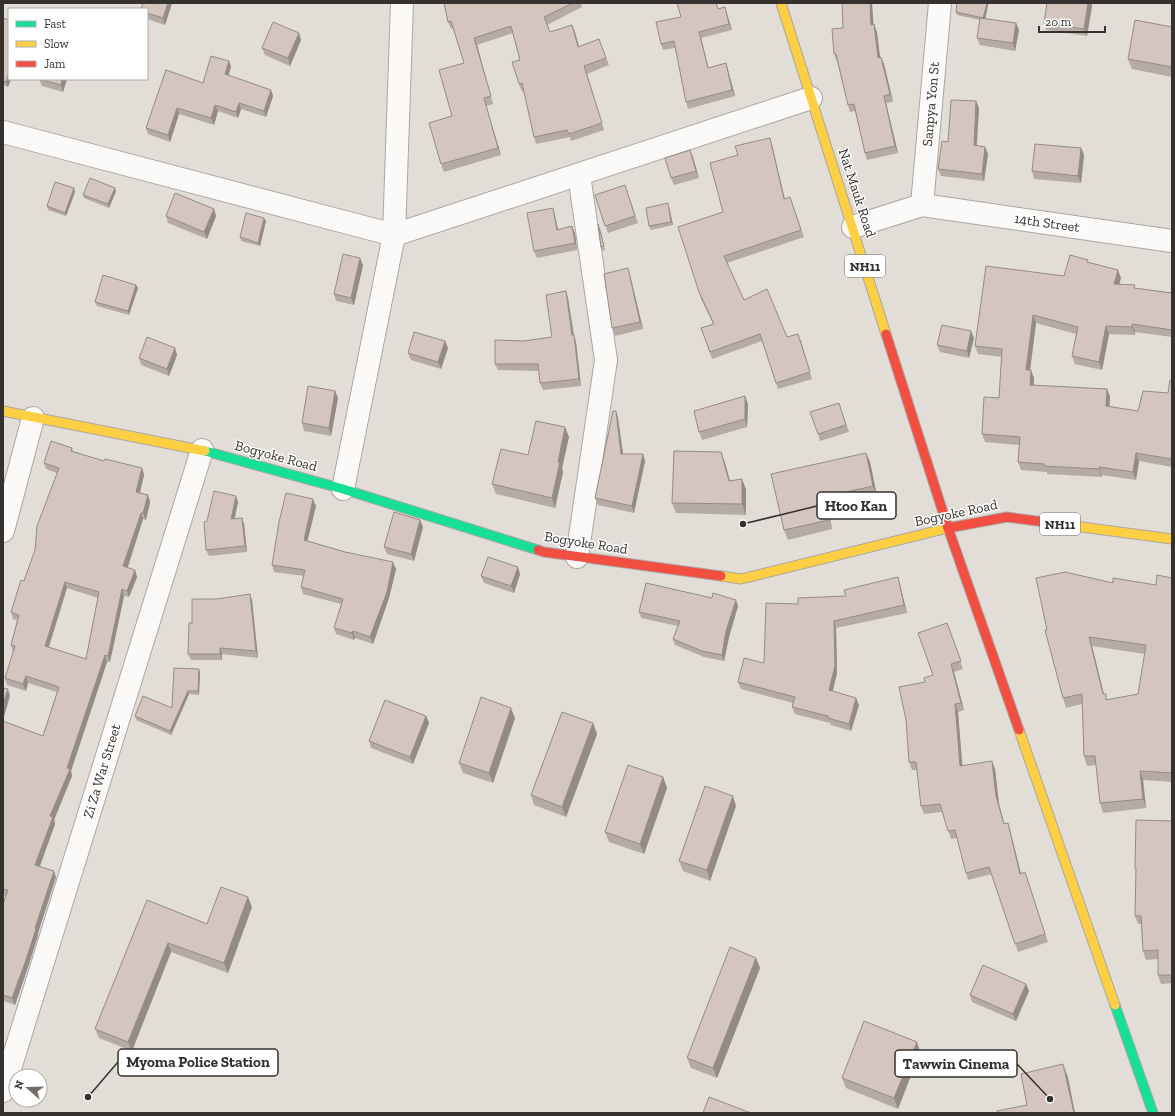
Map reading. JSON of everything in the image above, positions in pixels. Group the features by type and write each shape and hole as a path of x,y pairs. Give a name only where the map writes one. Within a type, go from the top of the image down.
{"main road":[{"name":"Nat Mauk Road","path":"781,3 948,528 1153,1113"},
{"name":"Bogyoke Road","path":"3,411 202,450 343,489 544,552 740,579 948,528 1007,517 1172,539"}],"street":[{"path":"343,489 394,235 402,3"},
{"name":"Sanpya Yon St","path":"922,205 940,3"},
{"path":"3,132 394,235 811,98"},
{"path":"577,557 606,360 579,175"},
{"path":"853,227 922,205"},
{"name":"14th Street","path":"922,205 1172,242"},
{"path":"3,531 34,418"},
{"name":"Zi Za War Street","path":"3,1091 202,450"}],"building":[{"path":"143,3 168,3 163,18 148,13 148,8 141,8"},
{"path":"444,3 573,3 544,17 550,32 572,25 578,47 599,39 606,58 584,66 602,123 569,134 567,130 534,137 522,83 519,84 512,62 520,60 511,26 474,38 491,96 484,98 498,148 441,164 429,123 452,116 439,70 464,63 451,21 448,22"},
{"path":"677,3 716,3 718,9 725,7 729,24 699,32 708,68 726,63 732,90 686,102 674,41 661,44 656,22 681,17"},
{"path":"842,3 870,3 871,25 874,24 878,58 881,57 890,94 884,96 895,146 865,153 854,104 848,105 836,54 834,54 832,29 843,28"},
{"path":"957,3 987,3 983,18 956,12"},
{"path":"1047,3 1088,3 1084,29 1044,23"},
{"path":"3,18 8,20 8,75 6,82 3,81"},
{"path":"980,18 1016,23 1013,43 977,38"},
{"path":"1135,20 1172,27 1172,67 1128,59"},
{"path":"273,22 299,33 288,58 262,48"},
{"path":"211,56 229,61 225,74 271,90 264,111 239,103 236,112 215,105 211,118 177,108 168,135 146,128 166,70 203,83"},
{"path":"43,80 62,80 61,85"},
{"path":"951,100 976,101 974,145 985,147 982,174 938,169 942,141 948,142"},
{"path":"770,138 784,199 790,197 801,230 724,256 744,300 767,289 787,337 798,334 810,372 776,383 760,334 710,352 701,328 714,324 699,292 678,227 723,212 710,163 738,155 735,146"},
{"path":"1035,144 1081,148 1078,176 1032,171"},
{"path":"690,150 696,171 671,178 665,158"},
{"path":"90,178 115,188 108,204 83,195"},
{"path":"55,182 74,188 65,213 47,206"},
{"path":"625,185 635,216 605,226 595,195"},
{"path":"175,193 214,209 204,232 166,216"},
{"path":"668,203 671,222 649,226 646,208"},
{"path":"553,208 557,230 572,226 575,243 534,251 527,213"},
{"path":"246,213 264,218 258,243 240,237"},
{"path":"598,224 604,246 601,247"},
{"path":"343,254 360,258 351,298 334,294"},
{"path":"1070,255 1088,260 1087,262 1118,270 1114,284 1135,285 1134,288 1172,293 1172,330 1132,324 1132,327 1106,326 1099,362 1072,356 1078,327 1033,315 1026,370 1031,370 1030,385 1107,389 1106,406 1138,411 1143,391 1168,393 1170,380 1172,380 1172,459 1136,453 1133,472 1099,467 1099,469 1044,466 1044,464 1018,462 1020,437 982,434 984,397 999,398 1002,349 975,346 986,266 1064,276"},
{"path":"628,268 640,322 612,328 604,274"},
{"path":"103,275 136,285 128,311 95,302"},
{"path":"566,291 572,335 574,335 579,379 540,383 538,364 495,364 495,340 524,341 552,337 546,295"},
{"path":"942,325 971,331 967,351 937,345"},
{"path":"414,332 445,341 438,362 408,353"},
{"path":"147,337 175,348 167,369 139,358"},
{"path":"308,386 335,391 329,428 302,423"},
{"path":"745,396 745,419 699,432 694,411"},
{"path":"839,403 846,425 818,434 810,412"},
{"path":"613,411 616,411 621,454 643,454 632,506 595,498"},
{"path":"536,421 565,427 558,462 560,462 552,498 492,484 501,449 528,455"},
{"path":"51,441 72,448 71,451 104,461 105,459 142,468 136,492 148,495 143,513 141,513 123,566 135,570 127,591 122,589 108,656 105,655 67,768 70,769 50,816 53,817 35,865 54,871 26,960 12,998 3,995 3,904 8,890 3,889 3,721 43,736 59,687 26,676 23,684 5,678 15,646 11,645 19,615 11,612 21,580 24,581 35,550 37,526 59,468 44,463","holes":["65,582 99,592 86,659 45,646"]},
{"path":"674,451 721,452 729,481 742,479 742,504 672,503"},
{"path":"866,453 873,486 824,497 829,520 784,530 771,474"},
{"path":"214,491 236,496 231,519 242,518 245,546 206,550 204,522 207,521"},
{"path":"286,493 313,499 304,540 345,552 393,562 387,592 370,637 353,631 352,633 334,628 343,599 301,587 305,570 272,565 279,522"},
{"path":"394,512 420,520 411,554 384,547"},
{"path":"488,557 518,567 511,586 481,576"},
{"path":"1065,572 1113,583 1113,578 1156,585 1157,575 1172,578 1172,773 1140,771 1143,799 1100,803 1095,756 1084,756 1082,694 1063,698 1045,630 1047,630 1036,578","holes":["1089,637 1146,645 1138,694 1106,700 1106,694 1103,694"]},
{"path":"898,577 904,605 834,621 835,666 829,690 856,698 849,724 828,718 828,716 792,707 795,697 738,682 744,658 764,663 766,603 798,604 798,598 846,596 844,590"},
{"path":"646,583 712,598 713,593 736,600 726,631 722,655 702,651 673,639 680,621 639,612"},
{"path":"250,594 256,651 220,648 220,654 188,654 189,623 192,623 192,599 217,599"},
{"path":"947,623 961,661 951,664 961,703 955,704 960,766 992,761 996,796 1004,824 1008,823 1020,874 1025,872 1045,934 1015,944 989,867 966,873 955,830 948,831 940,804 921,806 916,762 909,762 906,720 899,687 925,682 924,678 933,675 918,633"},
{"path":"174,668 199,669 198,691 188,691 170,731 135,716 143,696 172,708"},
{"path":"3,688 8,689 3,704"},
{"path":"481,697 511,708 489,773 459,763"},
{"path":"385,700 426,716 410,757 369,741"},
{"path":"562,712 593,723 562,807 531,795"},
{"path":"628,765 663,777 640,844 605,832"},
{"path":"705,786 733,796 707,870 679,861"},
{"path":"1136,820 1172,821 1172,975 1158,975 1158,950 1143,951 1141,916 1135,916"},
{"path":"221,887 248,897 224,963 168,943 128,1042 95,1029 147,900 207,924"},
{"path":"730,947 756,958 713,1068 687,1058"},
{"path":"983,965 1026,984 1013,1014 970,995"},
{"path":"864,1021 917,1042 894,1098 842,1078"},
{"path":"1063,1064 1074,1113 997,1113 997,1111 1027,1105 1021,1074"},
{"path":"709,1097 751,1113 703,1113"}],"traffic: fast":[{"path":"205,451 343,489 538,550"},
{"path":"1115,1005 1153,1113"}],"traffic: slow":[{"path":"781,3 886,334"},
{"path":"3,411 205,451"},
{"path":"1074,526 1172,539"},
{"path":"721,576 741,579 948,528"},
{"path":"1019,730 1115,1005"}],"traffic: jam":[{"path":"886,334 948,528 1007,517 1074,526"},
{"path":"948,528 1019,730"},
{"path":"538,550 721,576"}],"place":[{"name":"Htoo Kan","path":"743,524"},
{"name":"Myoma Police Station","path":"88,1097"},
{"name":"Tawwin Cinema","path":"1050,1099"}]}
